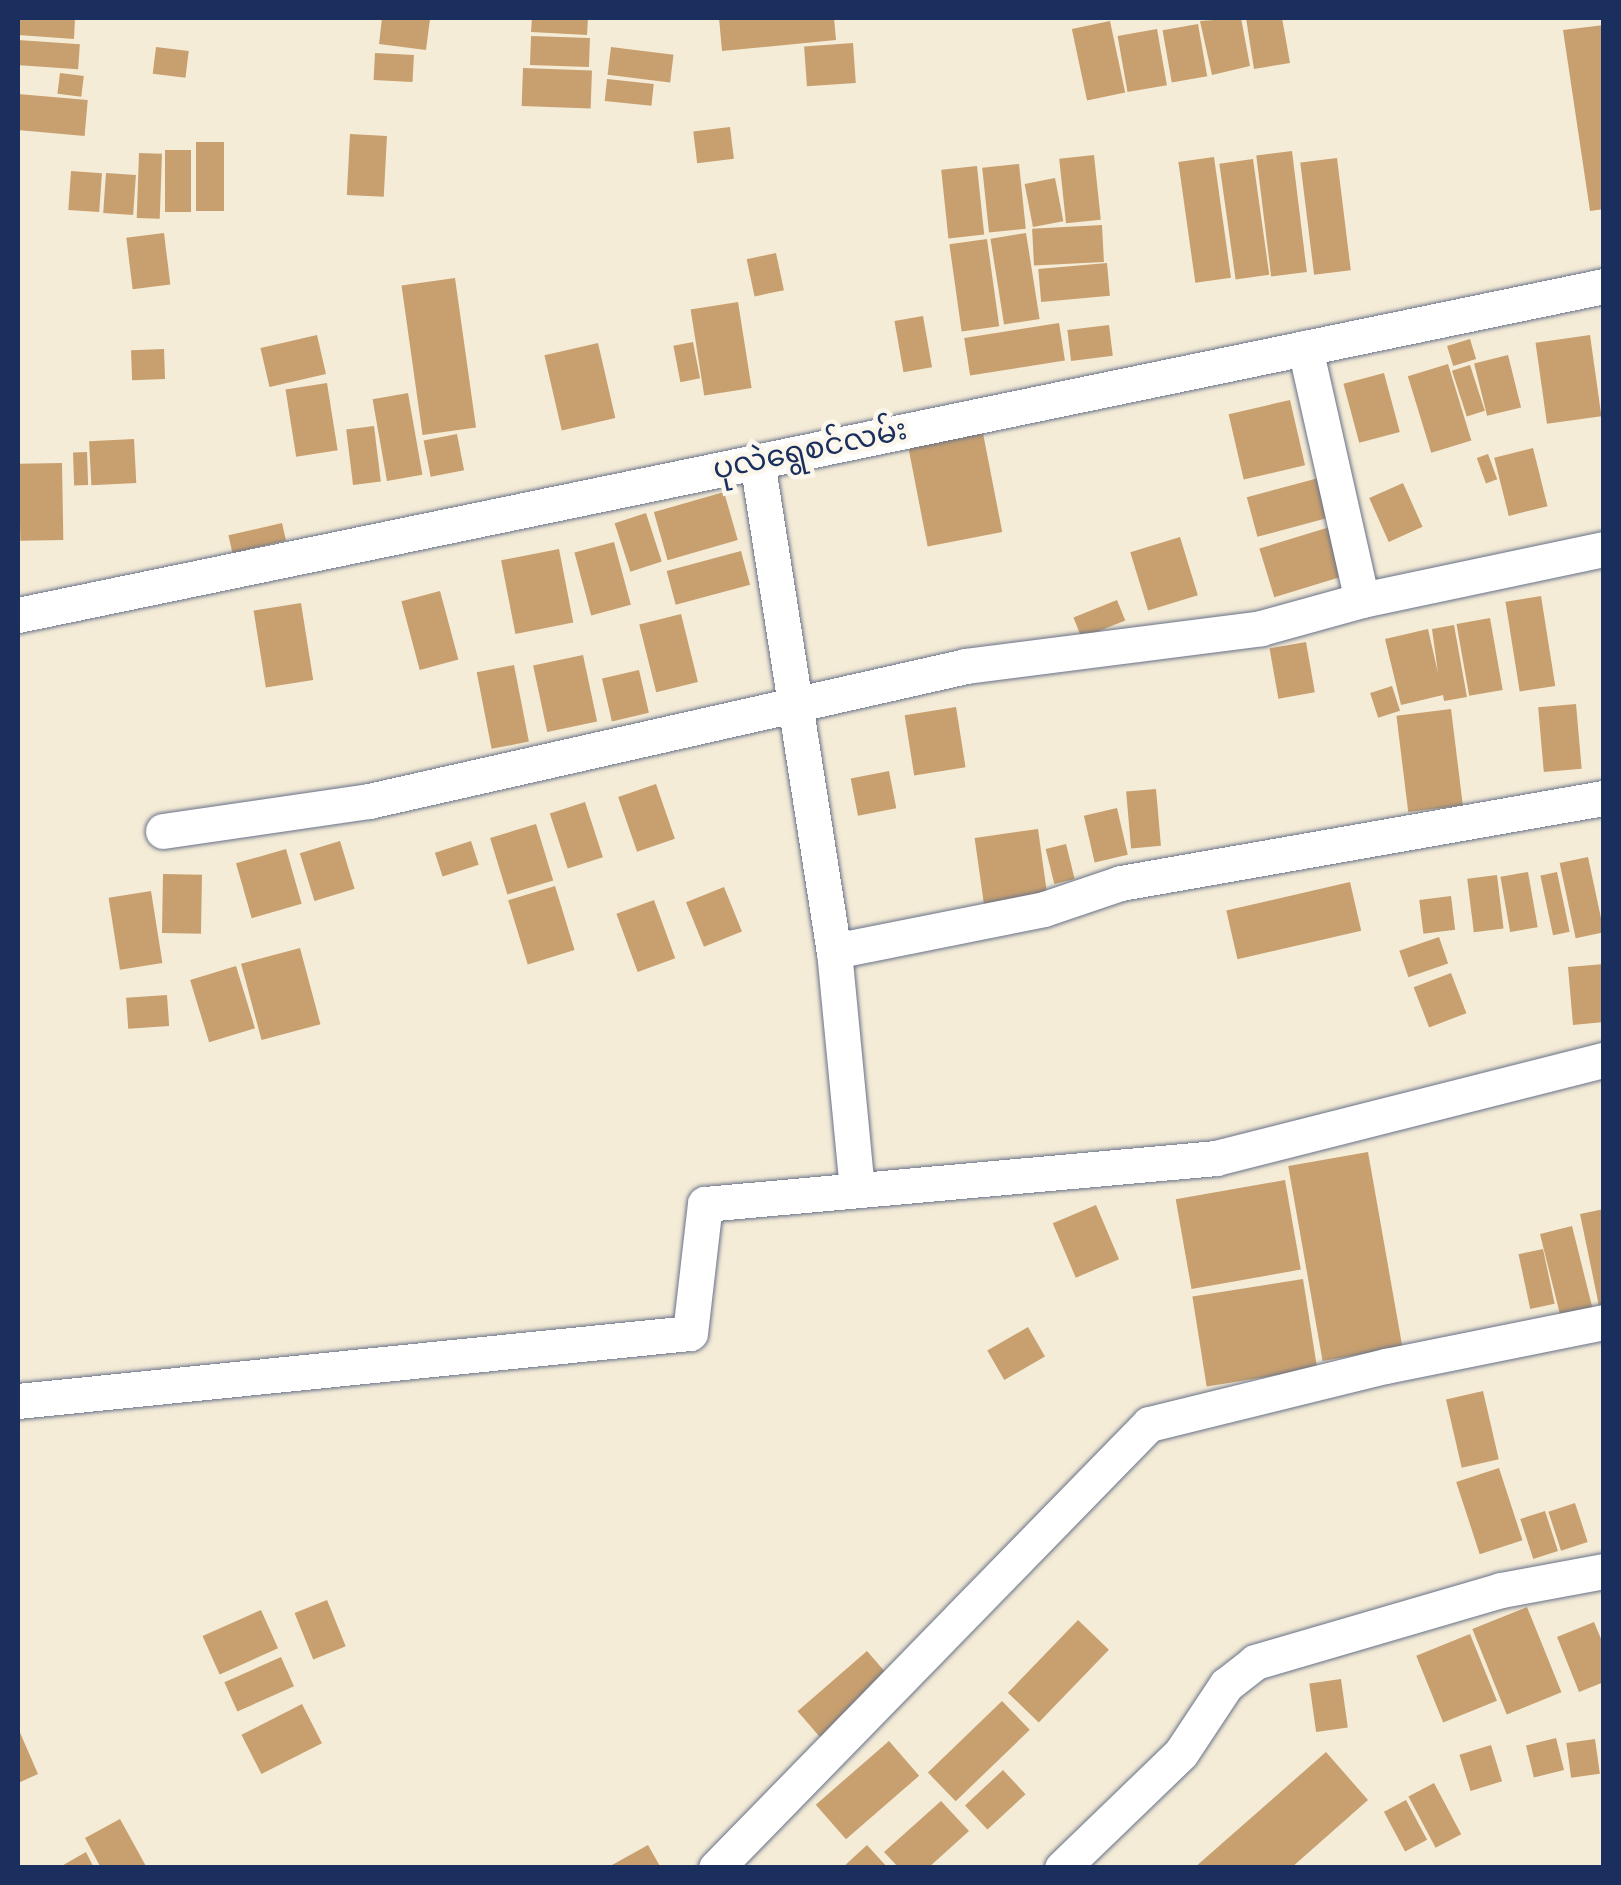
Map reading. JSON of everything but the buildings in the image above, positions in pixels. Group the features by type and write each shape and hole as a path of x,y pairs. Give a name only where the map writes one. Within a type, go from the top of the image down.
{"street":[{"name":"ပုလဲရွေစင်လမ်း","path":"18,615 1604,286"},
{"path":"1305,348 1362,600"},
{"path":"758,462 792,702 834,952 857,1189"},
{"path":"163,831 368,802 792,702 966,666 1261,628 1362,600 1604,549"},
{"path":"834,952 1044,909 1121,884 1604,798"},
{"path":"18,1401 690,1334 705,1204 1216,1158 1604,1060"},
{"path":"716,1868 1150,1424 1386,1366 1604,1322"},
{"path":"1062,1868 1181,1753 1226,1685 1256,1662 1501,1590 1604,1571"}]}
